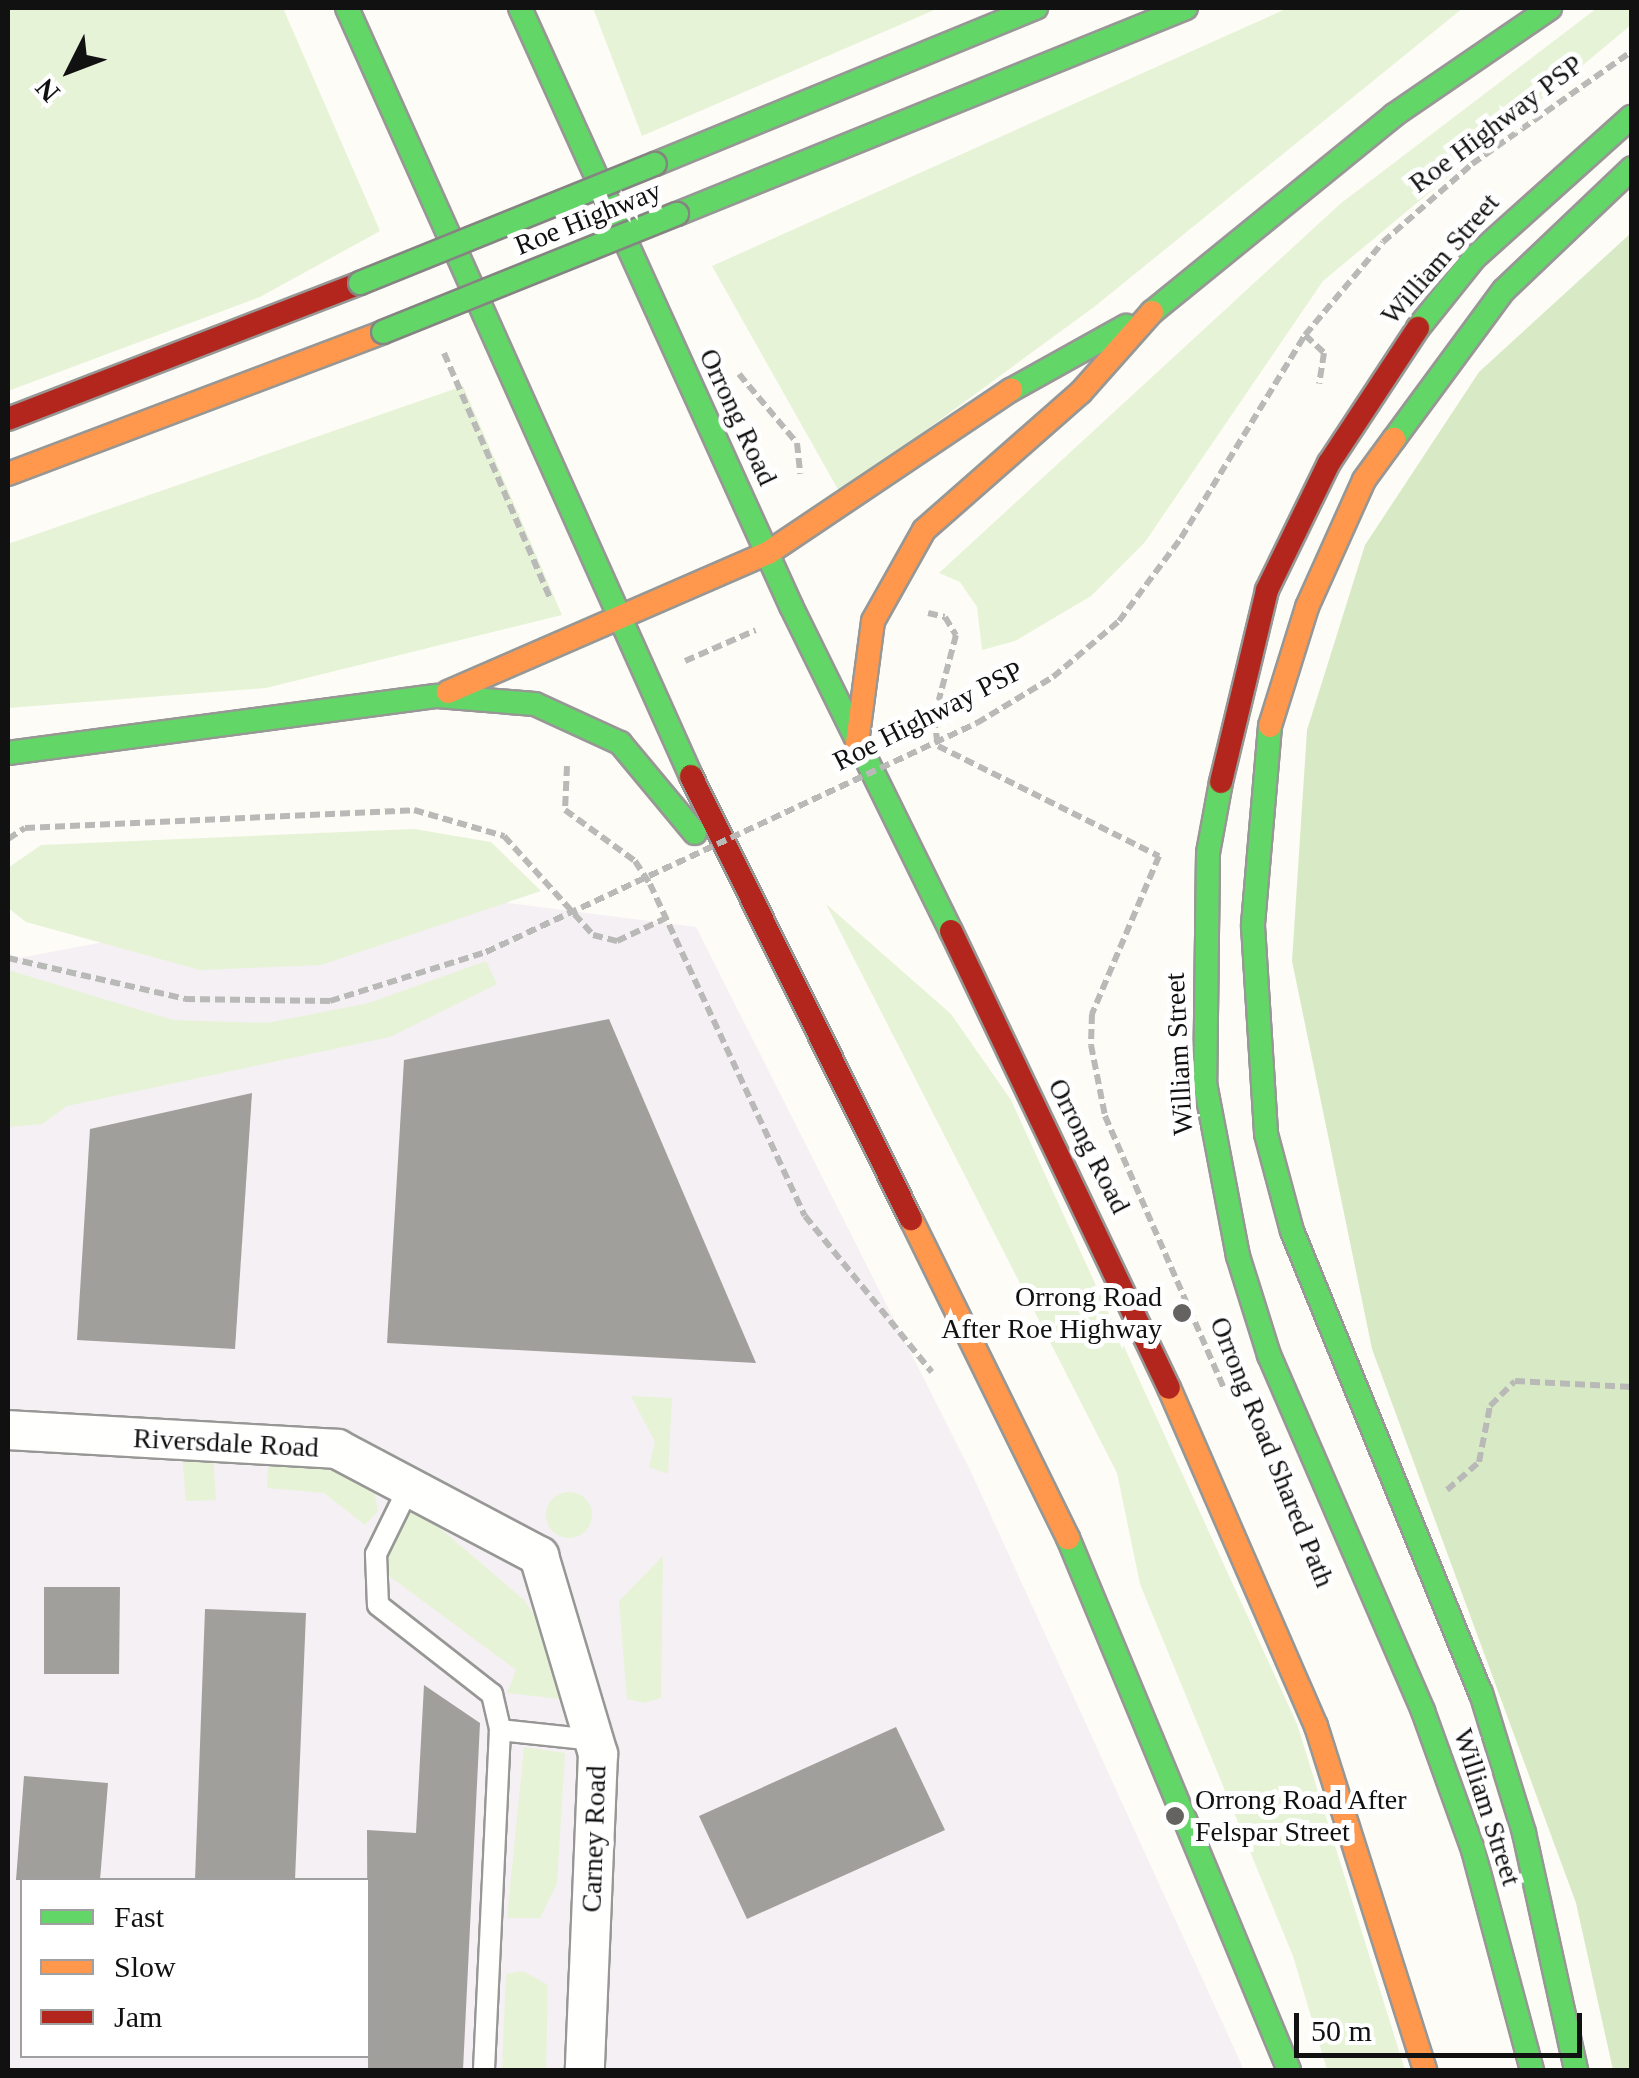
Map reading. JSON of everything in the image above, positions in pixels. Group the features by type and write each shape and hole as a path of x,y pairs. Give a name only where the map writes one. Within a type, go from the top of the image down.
{"main road":[{"path":"347,8 476,310 643,675 749,897 1107,1616 1290,2070"},
{"name":"Orrong Road","path":"520,8 791,606 1110,1256 1308,1708 1425,2070"},
{"name":"Roe Highway","path":"8,419 360,283 1036,8"},
{"name":"Roe Highway","path":"8,474 382,332 1186,8"},
{"path":"857,743 873,621 889,580 924,530 1081,392 1146,316 1394,115 1550,8"},
{"name":"William Street","path":"1532,2070 1473,1850 1423,1711 1268,1355 1238,1256 1205,1083 1208,853 1232,716 1268,590 1328,463 1391,362 1474,258 1632,116"},
{"name":"William Street","path":"1576,2070 1524,1833 1481,1693 1292,1231 1266,1134 1253,926 1270,724 1308,607 1364,480 1504,290 1632,168"},
{"path":"436,696 619,624 768,553 1055,360 1146,316"},
{"path":"8,753 436,696 535,704 620,743 749,897"}],"street":[{"name":"Riversdale Road","path":"8,1430 337,1449 539,1556"},
{"name":"Carney Road","path":"539,1556 594,1740 585,2070"}],"lane":[{"path":"409,1487 376,1554 378,1605 492,1694 500,1730 484,2070"},
{"path":"500,1730 594,1740"}],"path":[{"name":"Roe Highway PSP","path":"8,958 185,999 330,1002 486,952 977,722 1052,678 1119,622 1181,538 1305,335 1383,242 1472,164 1632,51"},
{"path":"643,675 702,656 791,606"},
{"path":"577,720 561,787 565,810 635,861 666,918 805,1216 936,1378"},
{"path":"8,839 25,828 414,810 504,836 592,935 616,940 666,918"},
{"name":"Orrong Road Shared Path","path":"1159,856 1092,1014 1090,1045 1106,1116 1226,1394"},
{"path":"1437,1494 1479,1462 1490,1406 1515,1381 1632,1388"}],"shaded area":[{"path":"391,888 696,927 972,1474 1244,2070 8,2070 8,960"}],"green space":[{"path":"8,8 283,8 380,231 260,297 8,391"},
{"path":"593,8 939,8 642,136"},
{"path":"1288,8 1463,8 1094,307 840,493 712,266"},
{"path":"1597,8 1631,8 1631,25 1323,281 1145,542 1091,596 1015,641 982,650 977,607 960,582 939,573 1340,204"},
{"path":"1631,233 1631,2070 1613,2070 1576,1903 1372,1349 1292,961 1307,730 1365,545 1479,372"},
{"path":"463,386 562,615 266,688 8,708 8,544"},
{"path":"414,829 491,842 541,891 321,965 200,970 26,922 8,908 8,868 41,845"},
{"path":"826,904 951,1014 1011,1100 1297,1724 1405,2070 1327,2070 1293,1956 1140,1584 1117,1473"},
{"path":"486,961 497,984 390,1037 67,1106 42,1124 8,1127 8,970 173,1020 267,1023 369,1003"},
{"path":"631,1396 672,1398 668,1474 649,1467 655,1442"},
{"path":"212,1439 216,1500 186,1501 181,1441"},
{"path":"269,1458 338,1472 374,1491 378,1511 365,1525 324,1493 267,1488"},
{"path":"569,1492 585,1499 592,1515 585,1531 569,1538 553,1531 546,1515 553,1499"},
{"path":"413,1505 524,1600 548,1635 565,1693 560,1699 507,1693 516,1670 381,1570"},
{"path":"663,1556 661,1698 645,1703 627,1699 619,1601"},
{"path":"524,1747 565,1753 557,1883 540,1918 507,1918"},
{"path":"523,1971 548,1985 546,2070 502,2070 506,1974"}],"building":[{"path":"609,1019 756,1363 387,1343 404,1060"},
{"path":"252,1093 235,1349 77,1340 90,1129"},
{"path":"44,1587 120,1587 119,1674 44,1674"},
{"path":"205,1609 306,1613 295,1878 195,1878"},
{"path":"424,1685 480,1723 463,2070 368,2070 367,1830 416,1833"},
{"path":"896,1727 945,1830 747,1919 699,1816"},
{"path":"24,1776 108,1783 100,1878 16,1880"}],"traffic: fast":[{"path":"347,8 691,776"},
{"path":"520,8 791,606 951,931"},
{"path":"655,164 1036,8"},
{"path":"677,214 1186,8"},
{"path":"1152,312 1394,115 1550,8"},
{"path":"1418,328 1474,258 1632,116"},
{"path":"360,283 655,164"},
{"path":"1394,439 1504,290 1632,168"},
{"path":"383,332 677,214"},
{"path":"1011,390 1126,326"},
{"path":"8,753 437,696 535,704 620,743 695,833"},
{"path":"1270,726 1253,926 1266,1134 1292,1231 1481,1693 1524,1833 1576,2070"},
{"path":"1221,782 1208,853 1205,1083 1238,1256 1269,1355 1423,1711 1473,1850 1532,2070"},
{"path":"1068,1538 1289,2070"}],"traffic: slow":[{"path":"857,743 873,621 924,530 1081,392 1152,312"},
{"path":"8,474 383,332"},
{"path":"448,692 768,553 1011,390"},
{"path":"1270,726 1307,607 1364,480 1394,439"},
{"path":"911,1219 1068,1538"},
{"path":"1169,1388 1316,1726 1425,2070"}],"traffic: jam":[{"path":"8,419 360,283"},
{"path":"1221,782 1267,590 1329,463 1418,328"},
{"path":"691,776 911,1219"},
{"path":"951,931 1169,1388"}],"place":[{"name":"Orrong Road After Roe Highway","path":"1182,1313"},
{"name":"Orrong Road After Felspar Street","path":"1175,1816"}]}
